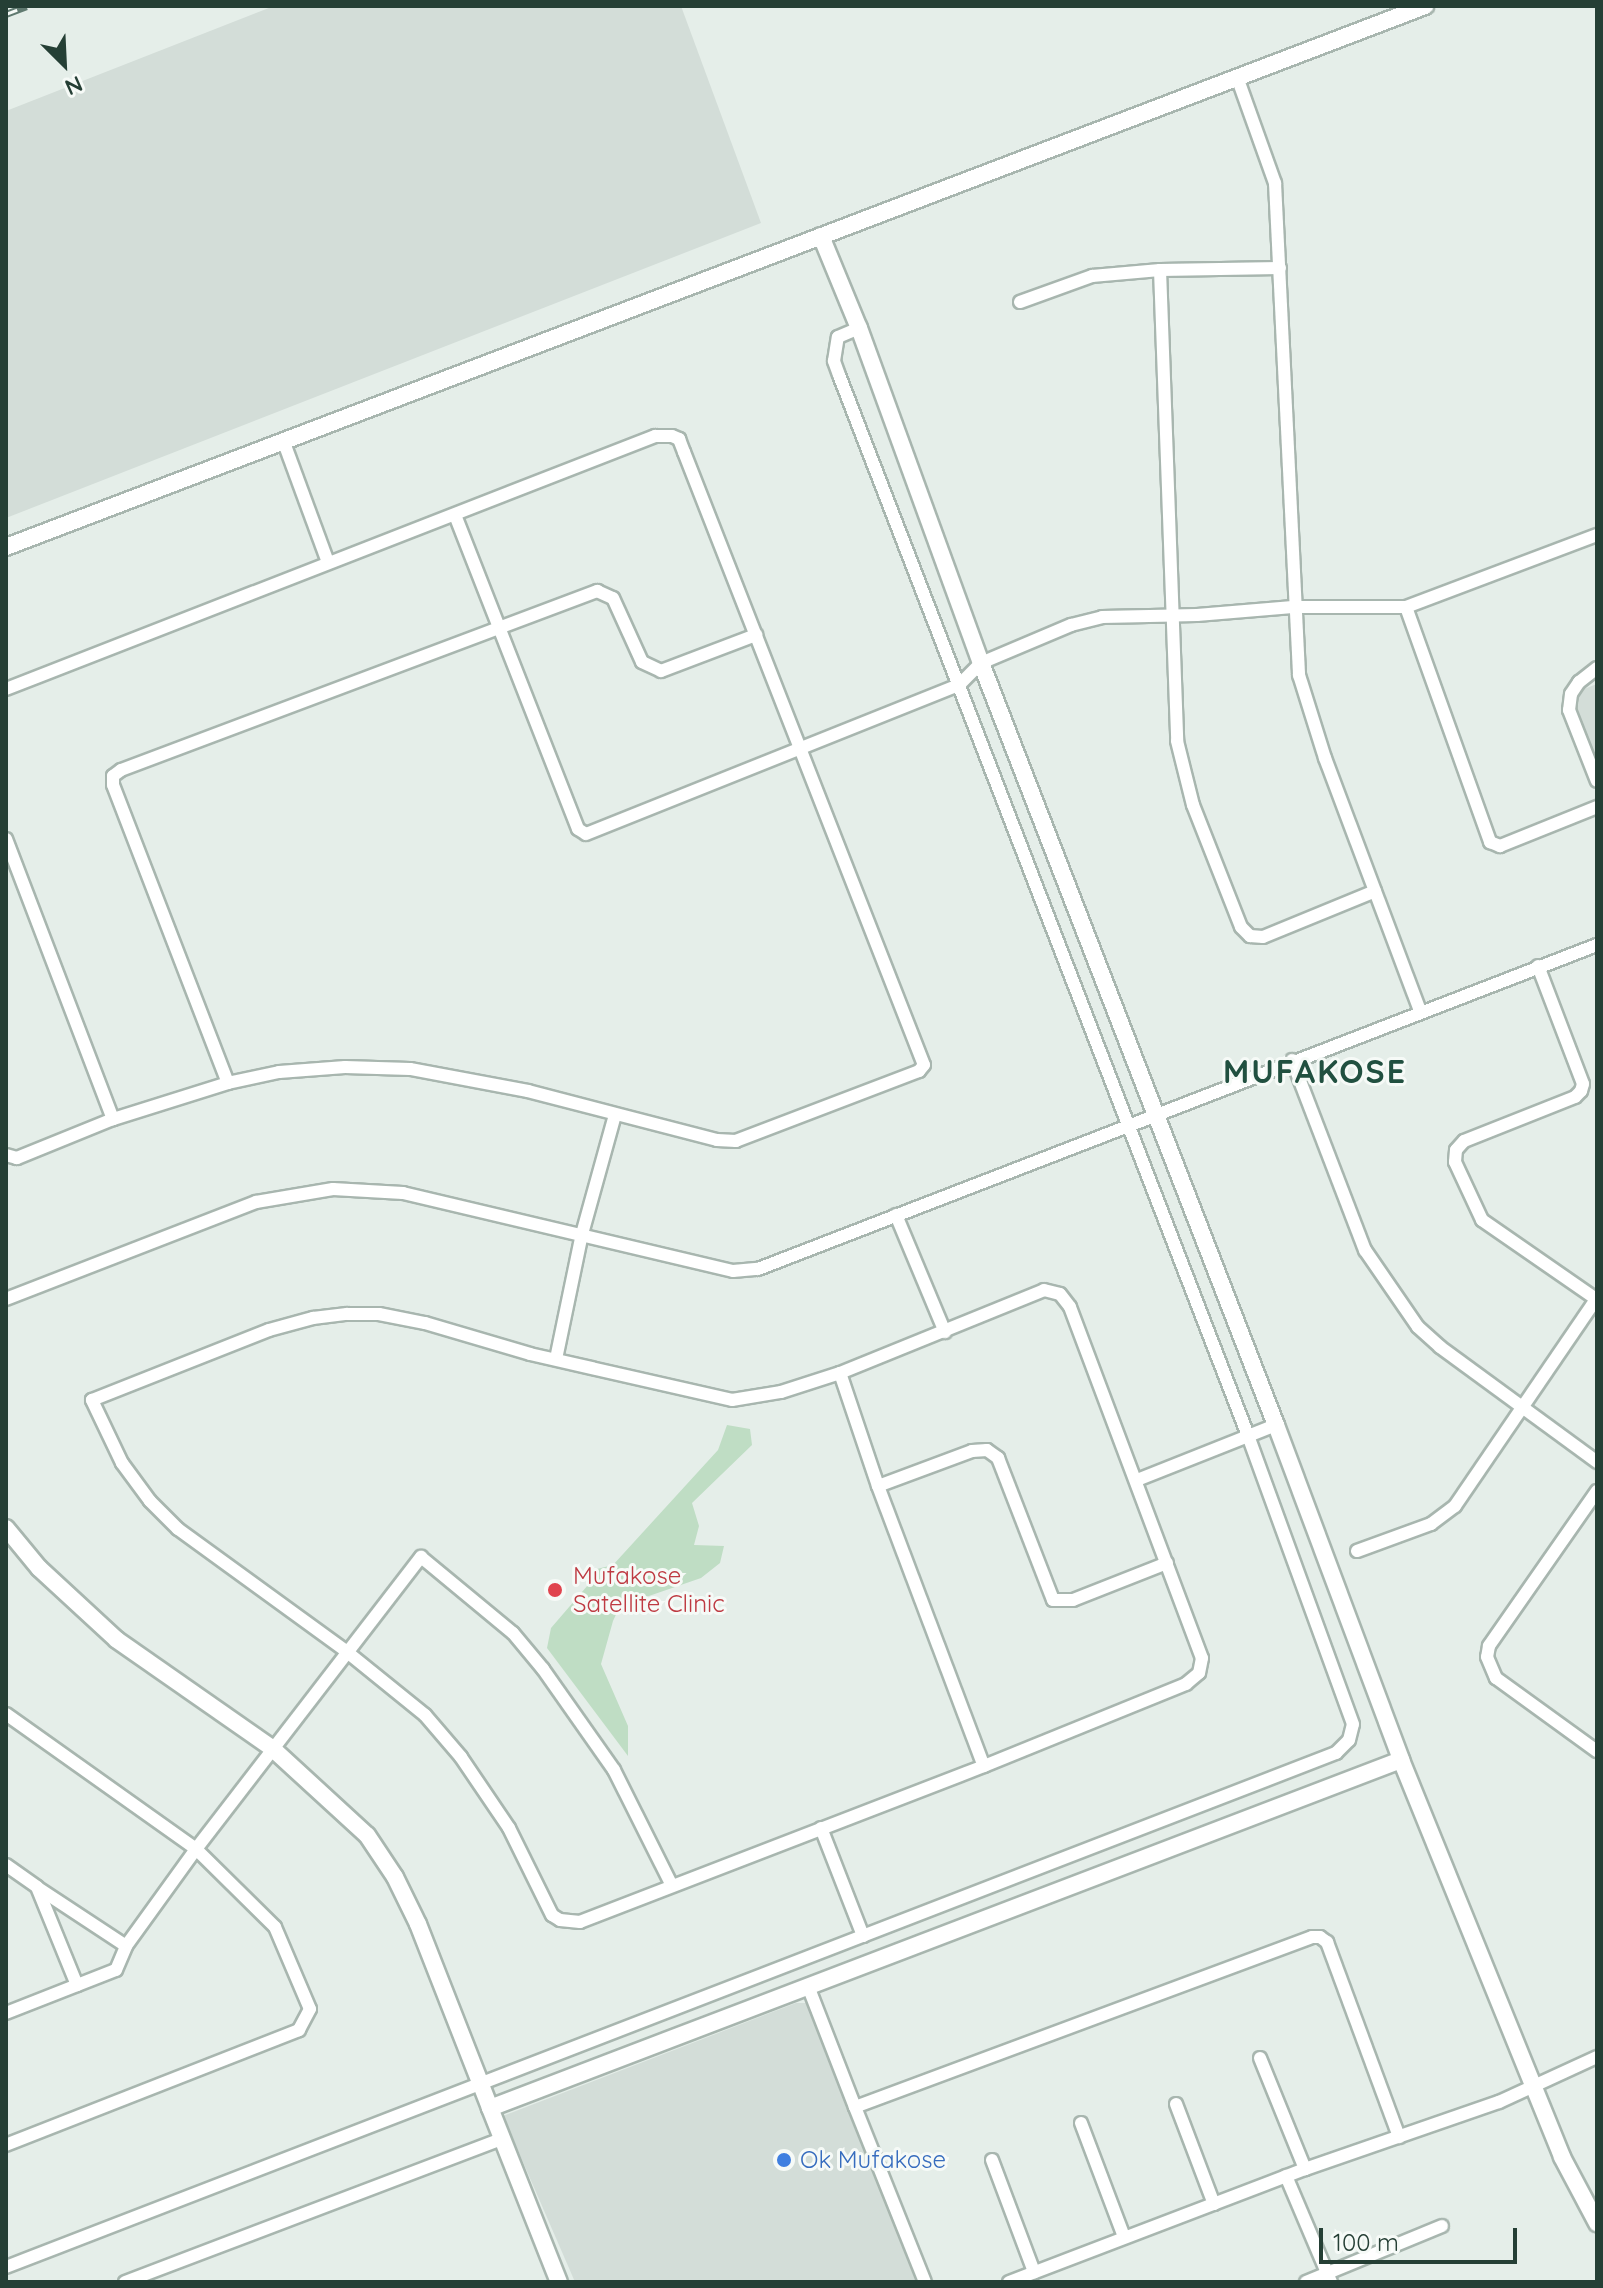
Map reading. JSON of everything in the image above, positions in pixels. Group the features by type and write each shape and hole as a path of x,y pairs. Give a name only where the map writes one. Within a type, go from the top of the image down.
{"street":[{"path":"6,547 1425,6"},
{"path":"1237,77 1273,170 1280,268 1293,607 1299,675 1325,758 1420,1011"},
{"path":"821,236 859,328 981,663 1276,1425 1401,1760 1562,2157 1597,2223"},
{"path":"1020,302 1092,276 1160,270 1280,268"},
{"path":"1160,270 1177,741 1193,805 1241,927 1250,936 1263,937 1375,891"},
{"path":"6,2251 9,2266 1336,1753 1349,1740 1353,1724 1249,1438 834,361 838,337 859,328"},
{"path":"6,689 655,436 672,436 679,439 803,747 924,1065 919,1071 736,1141 717,1140 528,1091 410,1069 305,1070 228,1083 113,1119 17,1158 6,1155"},
{"path":"283,440 328,562"},
{"path":"455,515 581,833 959,685 967,672 981,663 1087,620 1293,607 1406,607 1597,535"},
{"path":"228,1083 113,785 113,776 121,770 597,591 613,598 642,662 661,671 756,635"},
{"path":"1406,607 1490,842 1500,846 1597,807"},
{"path":"1597,668 1579,682 1569,710 1597,781"},
{"path":"6,839 113,1119"},
{"path":"6,1299 256,1202 333,1189 403,1193 746,1271 1597,945"},
{"path":"1357,1551 1445,1516 1464,1495 1596,1298 1482,1220 1455,1162 1456,1150 1464,1141 1575,1097 1581,1091 1583,1084 1538,966"},
{"path":"1292,1060 1365,1250 1379,1274 1429,1337 1597,1462"},
{"path":"556,1359 582,1234 615,1115"},
{"path":"896,1215 945,1332"},
{"path":"1044,1290 1060,1294 1070,1307 1202,1658 1199,1673 1186,1684 984,1766 671,1884 580,1922 560,1920 552,1915 509,1828 461,1757 425,1715 346,1651 169,1519 122,1463 92,1400 269,1330 313,1318 347,1314 379,1314 425,1323 556,1359 732,1400 781,1392 840,1373 945,1332 1044,1290"},
{"path":"840,1373 878,1486 984,1766"},
{"path":"1137,1480 1276,1425"},
{"path":"878,1486 972,1451 987,1450 998,1458 1047,1592 1053,1600 1061,1602 1167,1563"},
{"path":"1597,1491 1489,1646 1487,1657 1496,1678 1597,1751"},
{"path":"6,1528 39,1568 117,1640 273,1749 367,1835 395,1877 418,1924 559,2282"},
{"path":"6,2013 116,1970 126,1946 196,1849 421,1557 513,1633 543,1669 614,1770 671,1884"},
{"path":"6,1714 196,1849 275,1927 310,2009 299,2030 6,2145"},
{"path":"490,2108 1401,1760"},
{"path":"821,1828 863,1936"},
{"path":"6,1865 126,1946"},
{"path":"37,1887 77,1985"},
{"path":"855,2107 1312,1937 1320,1937 1327,1942 1399,2137"},
{"path":"808,1986 925,2282"},
{"path":"1009,2282 1286,2176 1533,2088 1597,2057"},
{"path":"1260,2058 1305,2169"},
{"path":"1176,2104 1214,2204"},
{"path":"1081,2123 1124,2237"},
{"path":"125,2282 502,2139"},
{"path":"992,2160 1034,2272"},
{"path":"1286,2176 1330,2278"},
{"path":"1306,2282 1330,2278 1442,2226"}],"shaded area":[{"path":"274,6 681,6 761,223 6,518 6,111"},
{"path":"1597,684 1597,760 1571,694"},
{"path":"796,2003 807,2003 917,2282 575,2282 503,2116"}],"green space":[{"path":"727,1425 750,1429 752,1445 692,1503 699,1526 694,1545 724,1546 720,1563 701,1578 620,1606 613,1621 601,1664 628,1726 628,1756 547,1648 551,1628 588,1585 589,1571 613,1565 718,1450"}],"railway":[{"path":"6,14 27,6"}],"place":[{"name":"Mufakose Satellite Clinic","path":"555,1590"},
{"name":"Ok Mufakose","path":"784,2160"}],"district":[{"name":"MUFAKOSE","path":"1315,1071"}]}
